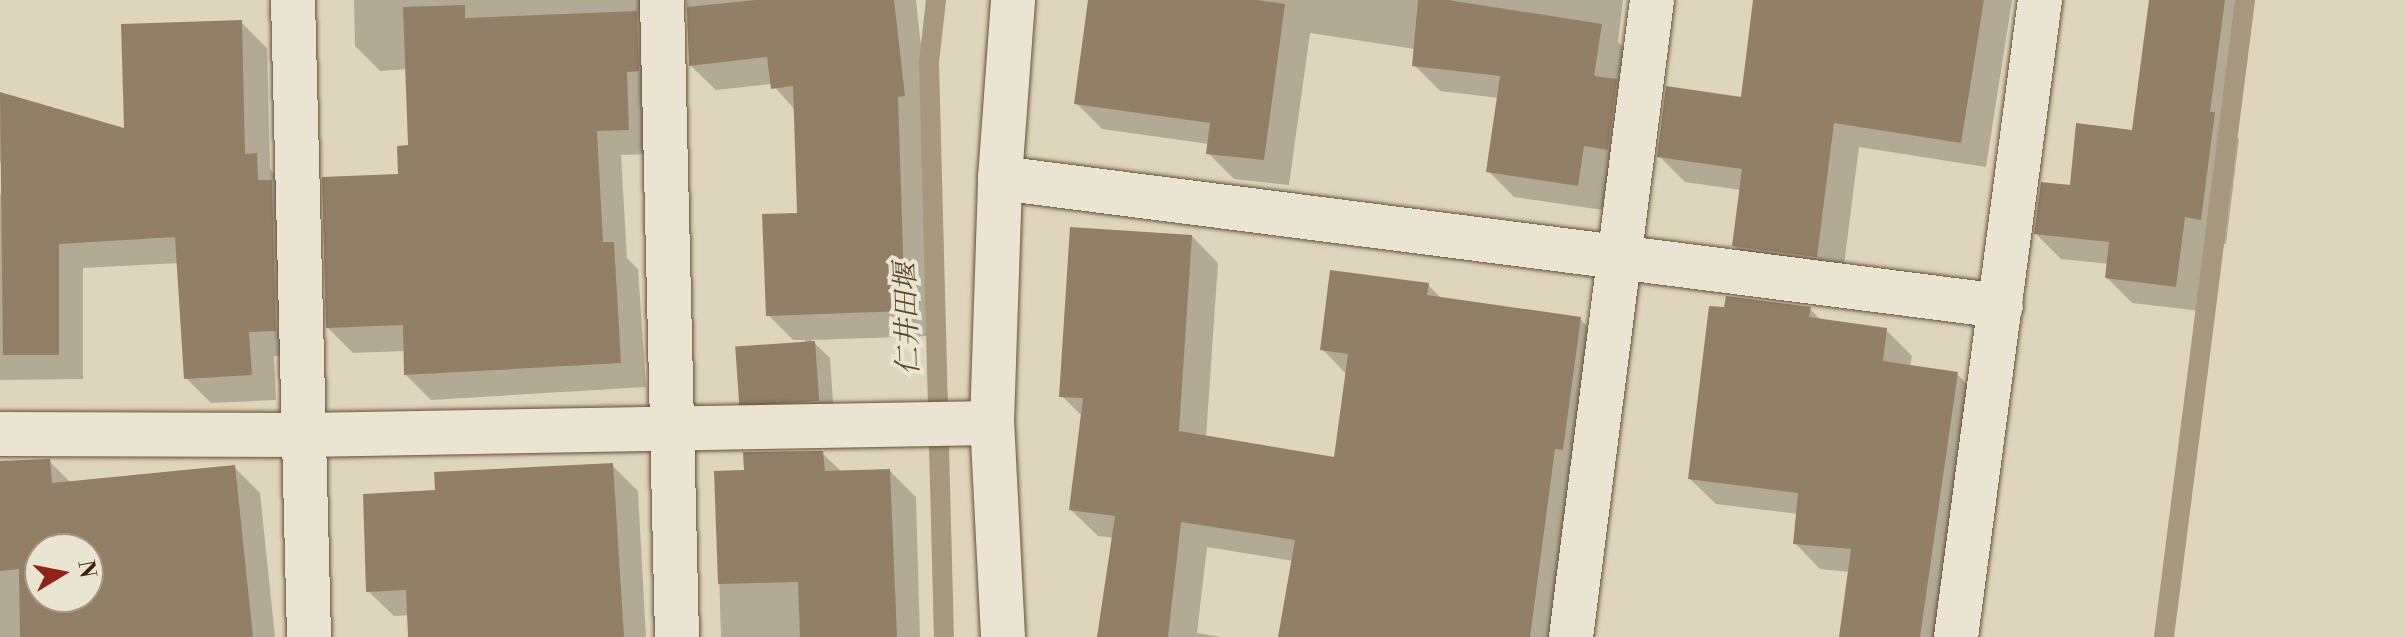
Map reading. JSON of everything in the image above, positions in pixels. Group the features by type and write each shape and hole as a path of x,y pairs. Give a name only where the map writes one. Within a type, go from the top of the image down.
{"street":[{"path":"293,0 309,637"},
{"path":"662,0 677,637"},
{"path":"1003,637 992,423 1000,178 1013,0"},
{"path":"1571,637 1652,0"},
{"path":"1956,637 2040,0"},
{"path":"1000,178 2001,306"},
{"path":"0,434 304,435 992,423"}],"building":[{"path":"756,0 894,0 905,96 898,97 905,311 766,316 762,214 797,213 793,86 771,89 767,57 689,66 687,7"},
{"path":"1088,0 1257,0 1285,4 1264,160 1206,154 1210,123 1074,104"},
{"path":"1418,0 1448,0 1602,24 1594,76 1617,79 1608,150 1584,146 1578,186 1486,172 1500,76 1412,66"},
{"path":"1753,0 1984,0 1961,143 1834,123 1817,257 1732,246 1742,169 1657,157 1666,86 1741,97"},
{"path":"2149,0 2225,0 2210,112 2215,112 2201,220 2185,217 2176,287 2105,278 2109,242 2034,234 2041,182 2070,185 2076,123 2132,130"},
{"path":"465,5 465,18 637,11 639,71 627,72 629,130 597,131 603,242 614,242 621,363 404,375 403,325 326,328 322,177 398,174 397,146 408,145 403,7"},
{"path":"242,20 245,154 257,153 258,180 272,180 276,331 249,332 252,375 184,379 175,237 59,244 59,355 3,355 0,92 124,128 121,24"},
{"path":"1070,227 1192,235 1179,431 1334,457 1348,354 1320,350 1330,270 1429,283 1427,295 1581,317 1563,450 1555,449 1530,637 1278,637 1295,540 1181,522 1168,637 1097,637 1115,516 1069,510 1083,398 1059,397"},
{"path":"1726,296 1811,307 1809,317 1887,328 1883,361 1958,372 1920,637 1839,637 1851,549 1793,544 1798,493 1688,479 1709,306 1724,307"},
{"path":"815,341 819,401 739,406 735,347"},
{"path":"823,451 825,471 890,469 897,637 800,637 798,582 718,584 714,471 744,470 743,452"},
{"path":"50,459 52,483 235,465 253,637 20,637 19,569 0,571 0,461"},
{"path":"613,463 624,637 408,637 406,590 366,592 363,494 435,490 434,472"}],"waterway":[{"name":"仁井田堰","path":"936,0 929,62 944,637"},
{"path":"2164,637 2245,0"}]}
